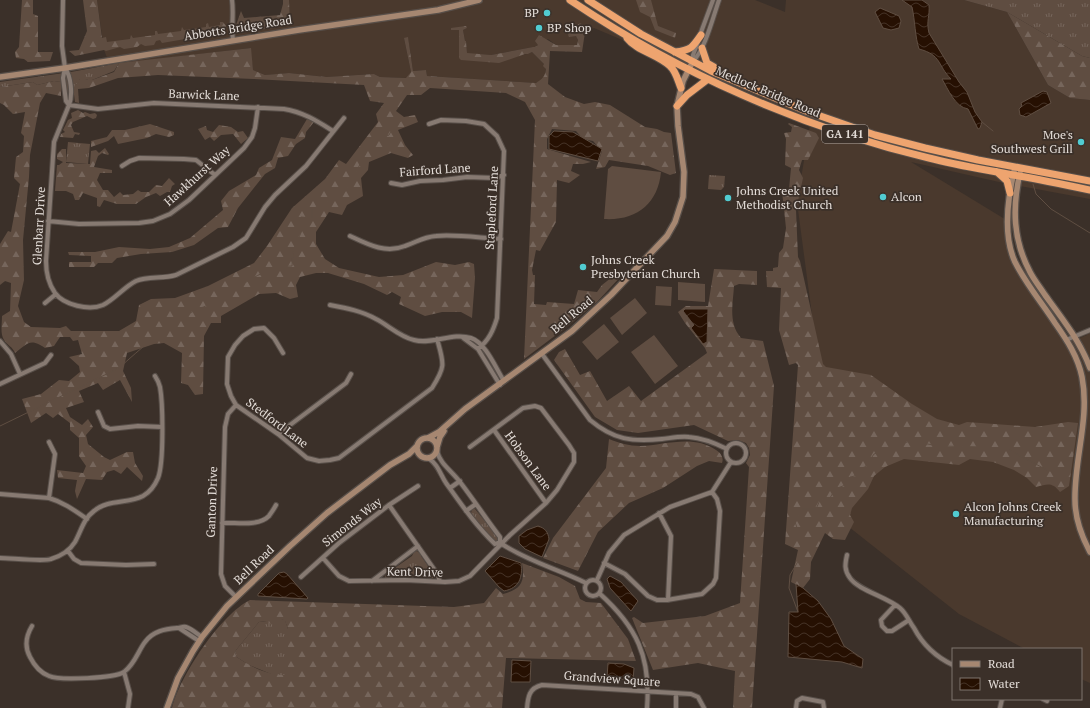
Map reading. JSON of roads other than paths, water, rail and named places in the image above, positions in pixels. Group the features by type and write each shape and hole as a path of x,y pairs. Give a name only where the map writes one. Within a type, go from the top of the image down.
{"highway":[{"name":"Medlock Bridge Road","path":"570,0 625,34 708,79 764,104 826,127 867,141 930,159 997,172 1018,171 1090,181"},
{"name":"Medlock Bridge Road","path":"588,0 641,34 710,71 806,111 876,135 1090,190"},
{"path":"625,34 632,44 669,65 674,71 681,88"},
{"path":"675,52 693,47 701,35"},
{"path":"702,48 705,60 709,65 756,87 765,95"},
{"path":"677,106 687,95 708,79"},
{"path":"997,172 1007,181 1010,193"}],"street":[{"path":"63,0 62,46 65,68 63,78 66,101 69,105"},
{"path":"232,0 234,9 232,26 233,40"},
{"name":"Abbotts Bridge Road","path":"0,77 65,68 233,40 438,10 479,0"},
{"path":"693,61 693,55 713,0"},
{"path":"693,61 702,48 720,0"},
{"name":"Bell Road","path":"166,708 181,673 200,639 236,597 290,546 327,513 390,465 409,454 423,439 439,432 451,421 572,331 598,308 663,241 671,229 681,205 684,188 684,172 677,106 681,88 693,61"},
{"name":"Barwick Lane","path":"69,105 98,109 154,103 284,109 296,111 317,120 333,131"},
{"name":"Glenbarr Drive","path":"56,294 47,275 46,260 48,222 54,142 69,105"},
{"name":"Hawkhurst Way","path":"48,222 86,224 139,223 153,221 176,211 244,148 252,137 258,107"},
{"path":"45,303 56,294 71,304 81,307 92,308 102,306 135,282 145,279 176,275 233,247 246,238 264,207 306,166 344,118"},
{"name":"Stapleford Lane","path":"429,124 441,120 466,121 484,124 497,136 504,150 497,318 492,333 478,349"},
{"path":"122,166 139,158 196,160 215,175"},
{"path":"1018,171 1010,193 1008,214 1008,232 1011,251 1015,261 1075,354 1085,389 1087,420 1076,481 1075,501 1077,517 1090,552"},
{"path":"1018,171 1014,208 1015,230 1018,245 1030,273 1074,336 1090,368"},
{"name":"Fairford Lane","path":"391,183 402,185 467,177 495,178 504,175"},
{"path":"350,236 373,247 390,250 404,247 424,237 438,235 501,239"},
{"path":"330,305 354,310 367,315 414,340 423,341 454,336 471,338 482,346 493,363 502,383"},
{"name":"Stedford Lane","path":"283,353 274,338 264,328 254,329 243,336 235,345 228,358 227,384 231,396 236,404 278,434 307,458 319,461 330,460 339,458 432,388 441,374 443,364 437,339"},
{"path":"1066,340 1090,330"},
{"path":"462,337 478,349 488,366 502,383"},
{"path":"0,341 11,354 20,374"},
{"path":"542,354 590,420 600,428 616,437 629,440 644,440 688,436 710,441 727,449"},
{"path":"0,384 45,363 51,355"},
{"path":"488,366 493,363"},
{"path":"278,434 346,382 351,374"},
{"path":"0,558 50,560 68,551 87,519 94,511 107,504 137,498 152,489 162,465 160,387 155,376"},
{"name":"Ganton Drive","path":"236,404 228,414 225,427 221,574 225,586 236,597"},
{"name":"Kent Drive","path":"323,558 342,578 353,582 405,580 440,582 459,581 470,576 501,543 546,502 557,490 574,462 574,453 556,427 541,408 535,406 523,408 470,448"},
{"path":"98,412 104,426 110,429 138,426 162,426"},
{"name":"Bell Road","path":"390,465 408,458 432,457 437,449 440,437 451,421"},
{"name":"Hobson Lane","path":"494,430 546,502"},
{"path":"428,438 434,441 438,457 441,462 460,481 500,537 501,543 516,554 566,573 586,583"},
{"path":"49,442 55,454 49,498"},
{"path":"738,443 743,446 746,451 745,456 742,461 737,463 731,462 726,457 727,449 731,444 738,443"},
{"path":"417,446 418,452 436,465 466,511 482,531 495,544 501,543"},
{"path":"597,580 609,553 624,534 659,513 682,502 712,492 731,462"},
{"path":"450,488 460,481"},
{"name":"Simonds Way","path":"301,577 339,543 389,505 418,486"},
{"path":"604,563 625,574 648,596 657,600 668,600 702,594 713,584 716,578 720,511 717,499 712,492"},
{"path":"0,494 49,498 67,505 87,519"},
{"path":"466,511 476,504"},
{"path":"222,523 261,521 268,516 276,505"},
{"path":"389,505 438,575 440,582"},
{"path":"659,513 671,536 668,600"},
{"path":"372,581 418,546"},
{"path":"68,551 74,559 81,563 126,565 154,564"},
{"path":"847,555 844,565 851,580 900,608 910,620 926,647 942,660 952,665"},
{"path":"586,583 589,580 597,580"},
{"path":"586,583 585,592 589,595 595,596 599,593 601,587 597,580"},
{"path":"599,593 613,605 626,621 634,634 646,662 648,708"},
{"path":"895,605 881,620 882,626 888,631 892,631 910,620"},
{"path":"32,626 28,633 26,643 28,654 33,664 50,677 60,679 111,676 124,672 132,664 146,640 158,631 167,628 179,628 200,639"},
{"path":"124,672 130,694 128,708"},
{"name":"Grandview Square","path":"527,708 528,694 535,687 542,685 691,694 698,697 704,708"},
{"path":"676,696 676,708"},
{"path":"796,708 797,701 802,698 823,702 824,708"}],"water":[{"path":"902,0 922,0 929,5 929,33 959,82 967,92 975,112 982,122 980,128 978,129 968,109 959,105 949,92 942,79 951,79 936,57 919,49 912,7"},
{"path":"880,8 899,16 901,21 899,28 891,30 883,28 875,12"},
{"path":"1043,91 1047,92 1051,103 1026,117 1020,115 1019,109 1022,106 1021,103"},
{"path":"554,131 573,132 602,149 598,161 549,149 549,136"},
{"path":"685,309 708,309 707,342 703,344 691,328 694,325 683,311"},
{"path":"538,526 546,531 549,539 542,557 525,549 519,543 519,536 527,530"},
{"path":"500,556 521,563 519,582 509,590 504,591 485,571"},
{"path":"284,572 308,598 307,599 258,596 258,594 279,573"},
{"path":"610,576 621,582 638,601 631,611 610,588 607,579"},
{"path":"796,584 818,601 831,619 844,646 863,659 862,668 842,662 788,657 789,612 798,612"},
{"path":"512,660 531,661 530,682 511,682"},
{"path":"608,663 624,664 634,668 633,680 607,678"}],"waterway":[{"path":"0,426 119,368 162,331 181,318 193,311 215,302 262,273 271,269 292,266 293,251 303,228 301,217 312,218 312,209 343,194 352,181 370,143 389,135 395,124 403,120"},
{"path":"982,122 993,131"},
{"path":"1033,184 1036,194 1051,209 1090,233"},
{"path":"798,612 789,588 790,575 800,558 801,539 795,522 802,509 816,509 820,500 830,498 835,489 848,484 850,477 855,476 857,469 865,467 874,454 910,441 939,446 986,447 996,452 1009,450 1047,470 1063,474"}],"place":[{"name":"BP","path":"547,13"},
{"name":"BP Shop","path":"539,28"},
{"name":"Moe's Southwest Grill","path":"1081,142"},
{"name":"Alcon","path":"883,197"},
{"name":"Johns Creek United Methodist Church","path":"728,198"},
{"name":"Johns Creek Presbyterian Church","path":"583,267"},
{"name":"Alcon Johns Creek Manufacturing","path":"956,514"}]}
